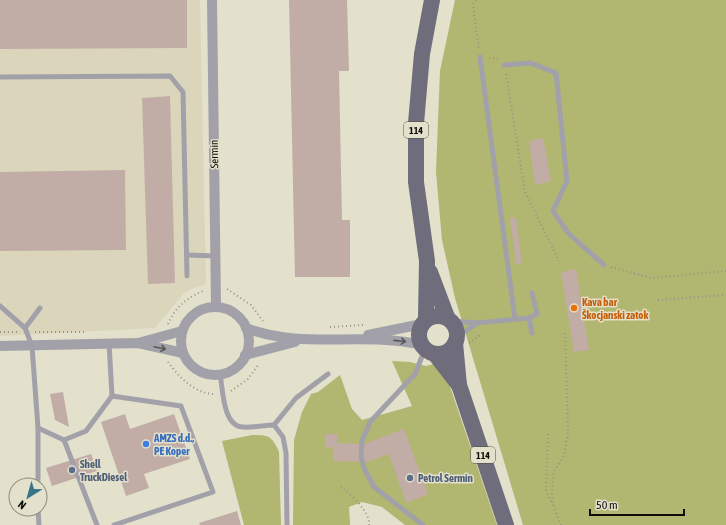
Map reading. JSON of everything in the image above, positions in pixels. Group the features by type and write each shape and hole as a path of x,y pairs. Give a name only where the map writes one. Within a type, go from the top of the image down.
{"main road":[{"name":"114","path":"432,0 422,54 416,123 416,182 426,261 424,321 418,335 427,349 459,385"},
{"name":"114","path":"426,261 449,319 457,331 456,340 459,385 506,525"},
{"path":"424,321 436,315 449,319"},
{"path":"427,349 446,352 456,340"}],"street":[{"name":"Sermin","path":"212,0 216,307"},
{"path":"246,328 248,342 245,355 235,368 220,374 204,373 186,360 181,342 182,331 195,313 216,307 226,309 234,314 246,328 272,337 301,340 399,340 427,349"},
{"path":"351,339 424,321"},
{"path":"138,343 182,331"},
{"path":"245,355 301,340"},
{"path":"0,346 138,343 183,353"}],"lane":[{"path":"480,57 515,319"},
{"path":"504,65 531,63 556,73 567,181 553,211 568,234 604,265"},
{"path":"0,77 170,76 183,92 187,276"},
{"path":"187,255 216,256"},
{"path":"449,319 477,323 529,318 537,314 532,294"},
{"path":"0,306 26,330 32,346 38,428 38,477"},
{"path":"26,330 40,308"},
{"path":"529,318 532,333"},
{"path":"456,340 477,323"},
{"path":"64,440 86,431 112,396 109,343"},
{"path":"424,525 374,487 364,468 361,456 362,441 370,422 415,374 427,349"},
{"path":"220,374 229,420 234,426 243,428 260,424 274,425 283,436 286,453 287,525"},
{"path":"274,425 296,398 328,374"},
{"path":"112,396 181,406 213,492 114,525"},
{"path":"38,428 64,440 97,525"}],"path":[{"path":"476,0 473,4 480,57 502,59 525,192 559,261"},
{"path":"604,265 652,278 726,271"},
{"path":"225,288 251,304 266,326"},
{"path":"167,328 175,311 188,298 205,290"},
{"path":"658,300 726,295"},
{"path":"326,327 364,325"},
{"path":"0,332 26,330 87,332"},
{"path":"554,508 552,494 554,471 564,456 568,432 565,330"},
{"path":"167,360 185,382 199,390 213,394 223,394 236,389 248,380 262,357"},
{"path":"548,434 546,491 561,525"},
{"path":"341,487 353,496 369,520 369,525"}],"shaded area":[{"path":"0,0 200,0 206,284 191,289 183,294 155,328 0,336"}],"green space":[{"path":"455,0 726,0 726,525 523,525 455,298 442,240 436,172 440,71"},
{"path":"392,361 410,362 426,366 442,363 497,525 405,525 382,507 362,502 349,507 350,525 293,525 294,440 302,412 311,394 318,392 340,375 352,409 362,420 412,406"},
{"path":"252,435 266,436 272,440 279,452 281,525 244,525 222,441"}],"building":[{"path":"0,0 187,0 187,48 0,49"},
{"path":"289,0 347,0 349,71 339,71 342,220 350,220 350,277 295,277"},
{"path":"170,96 175,283 148,284 142,98"},
{"path":"543,138 551,181 535,185 529,141"},
{"path":"125,170 126,250 0,251 0,172"},
{"path":"516,217 522,263 516,264 510,218"},
{"path":"576,269 589,350 574,352 561,272"},
{"path":"63,392 69,427 55,420 50,394"},
{"name":"AMZS d.d., PE Koper","path":"125,414 130,429 174,414 190,459 144,474 149,488 126,496 101,422"},
{"name":"Petrol Sermin","path":"404,429 428,494 406,503 389,454 367,462 333,461 333,447 326,448 325,434 337,434 337,443 364,444"},
{"name":"Shell TruckDiesel","path":"91,454 97,471 52,486 46,468"},
{"path":"237,511 241,525 200,525 199,523"}],"place":[{"name":"Kava bar Škocjanski zatok","path":"574,308"},
{"name":"AMZS d.d., PE Koper","path":"146,444"},
{"name":"Shell TruckDiesel","path":"72,470"},
{"name":"Petrol Sermin","path":"410,478"}]}
